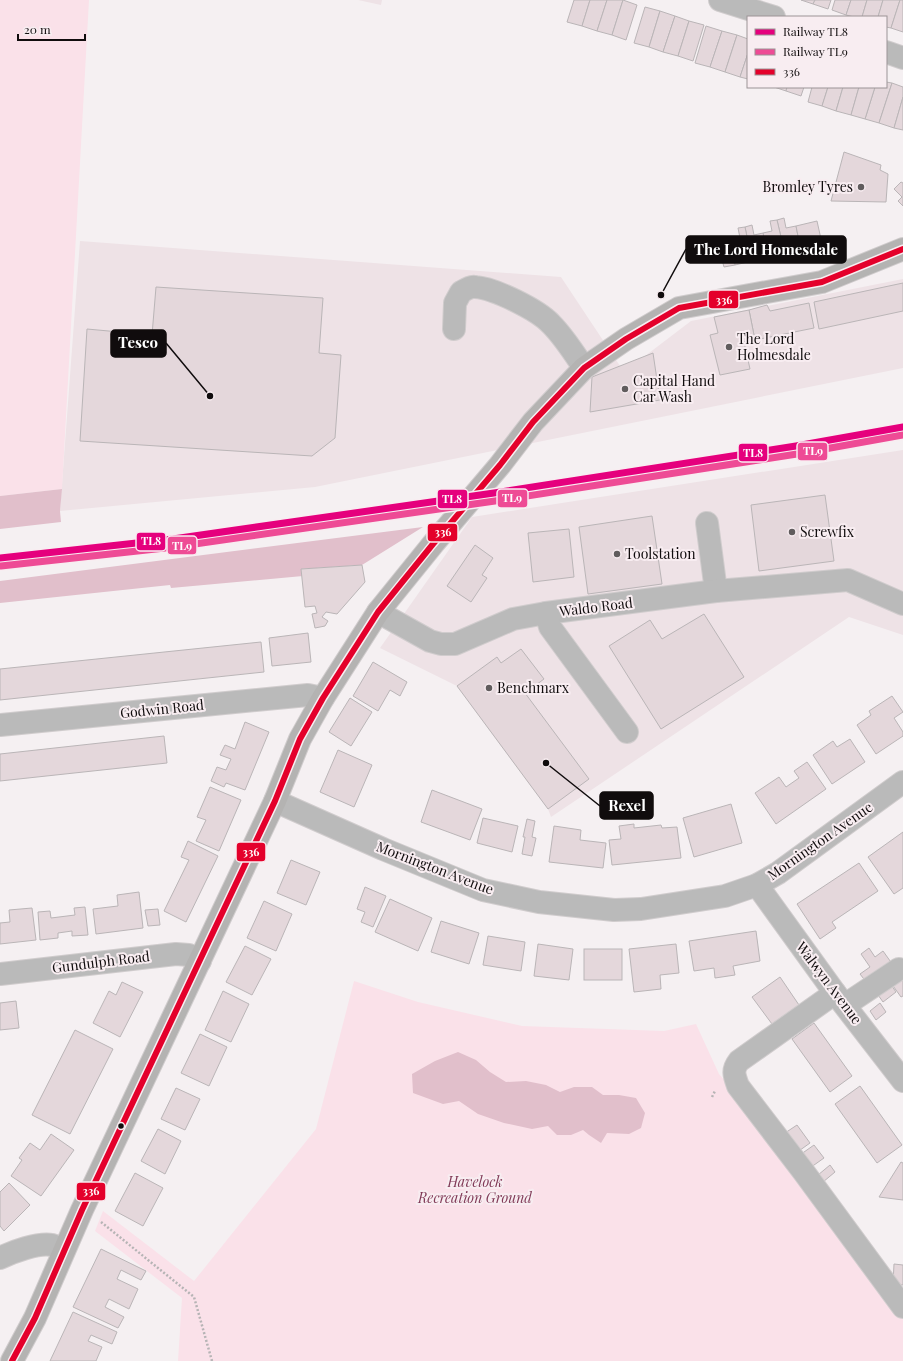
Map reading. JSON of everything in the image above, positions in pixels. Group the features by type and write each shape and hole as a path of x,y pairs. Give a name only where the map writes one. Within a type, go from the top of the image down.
{"main road":[{"path":"12,1361 35,1318 82,1210 275,801 300,739 323,698 378,612 432,544 500,465 533,422 584,368 626,339 679,308 822,282 903,249"}],"street":[{"path":"720,0 771,16"},
{"path":"887,52 903,58"},
{"path":"454,329 455,303 461,292 474,286 487,289 524,305 551,323 584,368"},
{"path":"707,523 716,591"},
{"name":"Waldo Road","path":"378,612 430,641 442,644 455,644 513,619 546,613 716,591 827,581 848,580 903,604"},
{"path":"546,613 550,627 627,732"},
{"name":"Godwin Road","path":"0,725 308,695 323,698"},
{"name":"Mornington Avenue","path":"275,801 383,849 483,890 539,902 614,910 640,909 725,896 757,885 778,873 903,782"},
{"name":"Walwyn Avenue","path":"757,885 903,1082"},
{"name":"Gundulph Road","path":"0,974 170,955 189,956 200,961"},
{"path":"900,969 840,999 739,1061 734,1067 734,1076 738,1086 803,1171 903,1307"},
{"path":"0,1258 19,1250 39,1246 52,1245 64,1250"}],"path":[{"path":"82,1210 103,1224 194,1297 212,1361"}],"shaded area":[{"path":"358,0 382,0 381,5"},
{"path":"80,241 561,277 624,372 691,321 903,279 903,368 315,487 60,511"},
{"path":"903,450 903,635 849,617 551,817 548,809 457,686 380,648 472,517"},
{"path":"62,489 60,511 61,522 0,529 0,496"},
{"path":"423,527 362,565 301,569 303,576 171,588 170,585 0,603 0,581"},
{"path":"458,1052 476,1060 490,1072 506,1082 526,1081 546,1085 560,1092 574,1087 592,1087 603,1095 619,1095 636,1098 645,1113 641,1128 629,1134 607,1133 601,1143 583,1130 571,1135 557,1135 548,1126 532,1129 504,1123 478,1114 459,1101 443,1104 413,1093 412,1074 435,1061"}],"green space":[{"path":"0,0 89,0 62,489 0,496"},
{"name":"Havelock Recreation Ground","path":"354,981 418,1002 522,1026 664,1031 696,1024 719,1074 742,1100 903,1316 903,1361 178,1361 182,1298 95,1231 103,1211 194,1281 316,1129"}],"building":[{"path":"574,0 590,0 582,26 567,22"},
{"path":"590,0 607,0 597,31 582,26"},
{"path":"607,0 623,0 612,35 597,31"},
{"path":"623,0 637,5 626,40 612,35"},
{"path":"801,0 815,0 813,4"},
{"path":"815,0 831,0 828,9 813,4"},
{"path":"835,0 851,0 846,15 832,10"},
{"path":"851,0 867,0 862,16 846,15"},
{"path":"867,0 883,0 878,16 862,16"},
{"path":"883,0 900,0 891,28 887,27 887,16 878,16"},
{"path":"900,0 903,0 903,32 891,28"},
{"path":"645,7 660,11 649,47 634,43"},
{"path":"660,11 675,16 663,52 649,47"},
{"path":"675,16 689,21 678,56 663,52"},
{"path":"689,21 704,25 693,61 678,56"},
{"path":"706,26 722,31 710,67 695,63"},
{"path":"722,31 737,35 725,72 710,67"},
{"path":"737,35 747,39 747,56 740,77 725,72"},
{"path":"747,56 747,79 740,77"},
{"path":"887,82 892,83 879,123 865,119 875,88 887,88"},
{"path":"892,83 903,87 903,97 894,128 879,123"},
{"path":"777,88 787,88 786,91"},
{"path":"787,88 804,88 801,96 786,91"},
{"path":"812,88 828,88 822,106 808,102"},
{"path":"828,88 843,88 836,111 822,106"},
{"path":"843,88 859,88 851,115 836,111"},
{"path":"859,88 875,88 865,119 851,115"},
{"path":"903,97 903,130 894,128"},
{"name":"Bromley Tyres","path":"844,152 881,165 880,170 888,174 886,202 831,201"},
{"path":"901,182 903,183 903,206 898,201 902,197 894,189"},
{"path":"784,218 786,228 796,226 801,251 785,254 777,220"},
{"path":"777,220 785,254 768,258 763,233 772,231 770,221"},
{"path":"817,221 821,239 811,242 813,248 801,251 796,226"},
{"path":"752,225 754,235 763,233 768,258 752,261 745,227"},
{"path":"745,227 752,261 735,265 730,240 740,238 738,228"},
{"path":"730,240 735,265 724,267 722,260 713,262 709,245"},
{"path":"903,283 903,311 819,329 814,302"},
{"path":"156,287 323,298 319,353 341,355 335,438 312,456 80,441 87,329 152,335"},
{"path":"809,303 814,328 755,340 749,310 767,305 770,311"},
{"name":"The Lord Holmesdale","path":"749,310 755,340 744,342 750,369 720,375 710,335 718,333 714,317"},
{"name":"Capital Hand Car Wash","path":"653,353 660,400 590,412 592,377"},
{"path":"825,495 834,561 759,571 751,505"},
{"path":"652,516 662,584 588,594 579,527"},
{"path":"569,529 574,577 533,582 528,533"},
{"path":"475,545 493,558 482,575 487,578 471,602 447,586"},
{"path":"362,565 365,582 337,614 326,612 322,617 328,621 325,626 315,628 312,614 317,613 315,606 305,607 301,569"},
{"path":"704,614 744,677 661,729 609,646 650,620 662,639"},
{"path":"308,633 311,662 272,666 269,638"},
{"path":"261,642 264,672 0,700 0,669"},
{"path":"521,649 544,679 525,693 589,779 548,809 457,686 497,657 501,663"},
{"path":"373,662 407,682 400,696 390,690 378,711 353,696"},
{"path":"892,696 903,712 894,718 903,732 903,736 876,754 857,725 871,715 869,711"},
{"path":"350,698 372,712 351,746 329,732"},
{"path":"245,722 269,732 245,790 226,783 224,787 211,781 217,767 226,770 231,759 220,755 225,745 235,749"},
{"path":"164,736 167,763 0,781 0,754"},
{"path":"850,739 865,762 832,784 813,755 833,741 837,747"},
{"path":"338,750 372,765 354,807 320,792"},
{"path":"807,762 826,789 776,824 755,793 779,777 786,787 799,778 794,771"},
{"path":"210,787 241,800 219,851 196,841 206,820 197,817"},
{"path":"432,790 482,809 470,840 421,822"},
{"path":"731,804 742,843 694,857 683,818"},
{"path":"483,818 518,826 512,852 477,843"},
{"path":"527,819 535,821 532,837 536,838 532,856 522,854 525,837 523,837"},
{"path":"634,824 634,828 661,825 662,828 677,827 681,858 612,865 609,840 621,839 619,826"},
{"path":"554,826 581,830 580,840 606,843 603,868 549,862"},
{"path":"903,832 903,888 894,894 868,857"},
{"path":"188,841 218,856 186,922 164,911 189,860 181,857"},
{"path":"291,860 320,872 306,905 277,893"},
{"path":"859,863 878,891 832,922 836,928 820,939 797,904"},
{"path":"365,887 386,896 373,927 361,922 365,912 357,909"},
{"path":"139,892 143,928 96,934 93,909 118,906 117,895"},
{"path":"390,899 432,918 418,951 375,932"},
{"path":"264,901 292,914 276,951 247,938"},
{"path":"85,907 88,935 72,936 72,931 58,933 58,938 40,940 38,912 50,911 51,918 75,915 74,908"},
{"path":"32,908 36,940 0,944 0,923 10,922 9,910"},
{"path":"158,909 160,925 148,926 145,910"},
{"path":"441,921 479,933 469,964 431,952"},
{"path":"756,931 760,961 733,966 735,975 715,978 714,968 694,971 689,941"},
{"path":"488,936 525,942 521,971 483,965"},
{"path":"538,944 573,949 569,980 534,976"},
{"path":"676,944 679,973 660,975 661,989 634,992 629,949"},
{"path":"245,946 271,959 252,995 226,982"},
{"path":"869,948 875,957 883,951 893,965 867,983 860,974 870,967 861,954"},
{"path":"584,949 622,949 622,980 584,980"},
{"path":"903,974 903,996 901,997 891,983"},
{"path":"780,977 799,1005 772,1024 752,997"},
{"path":"122,982 143,992 120,1037 93,1023 109,991 116,995"},
{"path":"889,982 896,992 883,1002 876,992"},
{"path":"223,991 249,1004 231,1042 205,1030"},
{"path":"16,1001 19,1028 0,1030 0,1003"},
{"path":"880,1003 886,1012 876,1020 870,1011"},
{"path":"814,1023 852,1076 830,1092 792,1039"},
{"path":"75,1030 113,1049 70,1134 32,1115"},
{"path":"200,1034 227,1047 209,1086 181,1073"},
{"path":"860,1086 902,1145 877,1163 835,1104"},
{"path":"176,1088 200,1099 185,1130 161,1119"},
{"path":"797,1125 810,1143 796,1153 782,1135"},
{"path":"158,1129 181,1141 165,1174 141,1161"},
{"path":"51,1134 74,1150 41,1196 11,1176 22,1160 19,1158 30,1143 40,1150"},
{"path":"814,1145 824,1158 807,1170 797,1157"},
{"path":"901,1162 903,1163 903,1200 879,1197"},
{"path":"830,1165 835,1172 823,1182 818,1175"},
{"path":"135,1173 163,1188 143,1226 115,1211"},
{"path":"9,1183 30,1205 4,1231 0,1226 0,1192"},
{"path":"101,1249 146,1271 141,1280 121,1270 117,1279 138,1289 129,1309 109,1299 105,1307 124,1317 118,1328 73,1307"},
{"path":"894,1264 903,1265 903,1285 893,1284"},
{"path":"73,1312 117,1332 112,1344 91,1335 88,1341 102,1347 96,1361 50,1361"}],"rail line":[{"name":"TL8","path":"0,558 173,539 494,493 796,446 903,427"},
{"name":"TL9","path":"1,566 174,547 495,501 797,454 903,435"}],"transit line":[{"name":"336","path":"12,1361 35,1318 82,1210 275,801 300,739 323,698 378,612 500,465 533,422 584,368 626,339 679,308 822,282 903,249"}],"place":[{"name":"Bromley Tyres","path":"861,187"},
{"name":"The Lord Homesdale","path":"661,295"},
{"name":"The Lord Holmesdale","path":"729,347"},
{"name":"Capital Hand Car Wash","path":"625,389"},
{"name":"Tesco","path":"210,396"},
{"name":"Screwfix","path":"792,532"},
{"name":"Toolstation","path":"617,554"},
{"name":"Benchmarx","path":"489,688"},
{"name":"Rexel","path":"546,763"}]}
